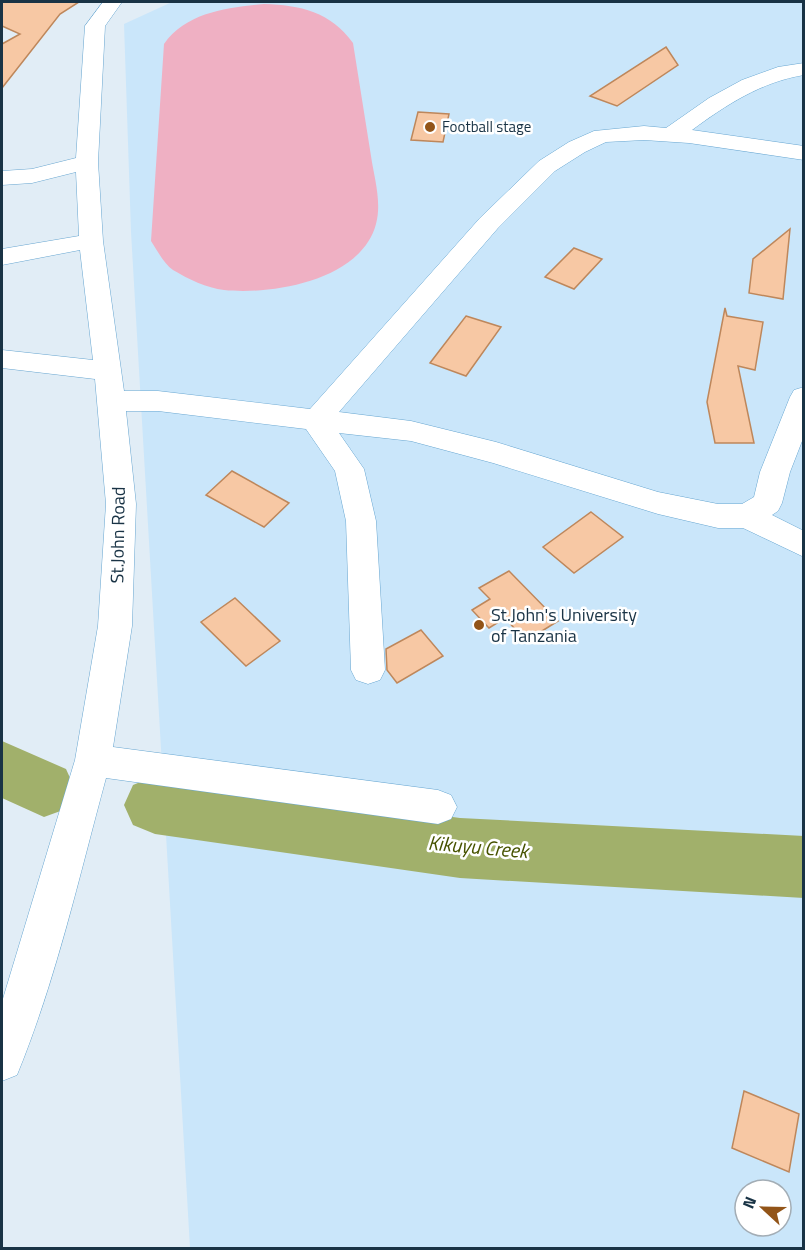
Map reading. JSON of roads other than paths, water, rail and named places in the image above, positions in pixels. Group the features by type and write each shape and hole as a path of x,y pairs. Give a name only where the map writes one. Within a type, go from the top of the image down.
{"street":[{"name":"St.John Road","path":"2,1060 31,976 93,760 116,626 121,504 108,371 91,241 87,162 95,26 112,2"},
{"path":"671,135 712,105 755,82 787,70 804,69"},
{"path":"316,421 393,330 482,232 548,166 577,147 602,136 621,133 671,135 804,153"},
{"path":"2,178 32,176 87,162"},
{"path":"2,257 91,241"},
{"path":"2,359 108,371"},
{"path":"747,516 767,503 775,472 804,397"},
{"path":"111,401 158,401 411,431 496,453 658,503 718,516 747,516 804,545"},
{"path":"316,421 349,470 361,521 369,670"},
{"path":"93,760 438,807"}],"waterway":[{"name":"Kikuyu Creek","path":"2,768 44,789"},
{"name":"Kikuyu Creek","path":"155,805 460,848 804,867"}],"place":[{"name":"Football stage","path":"430,127"},
{"name":"St.John's University of Tanzania","path":"479,625"}]}
